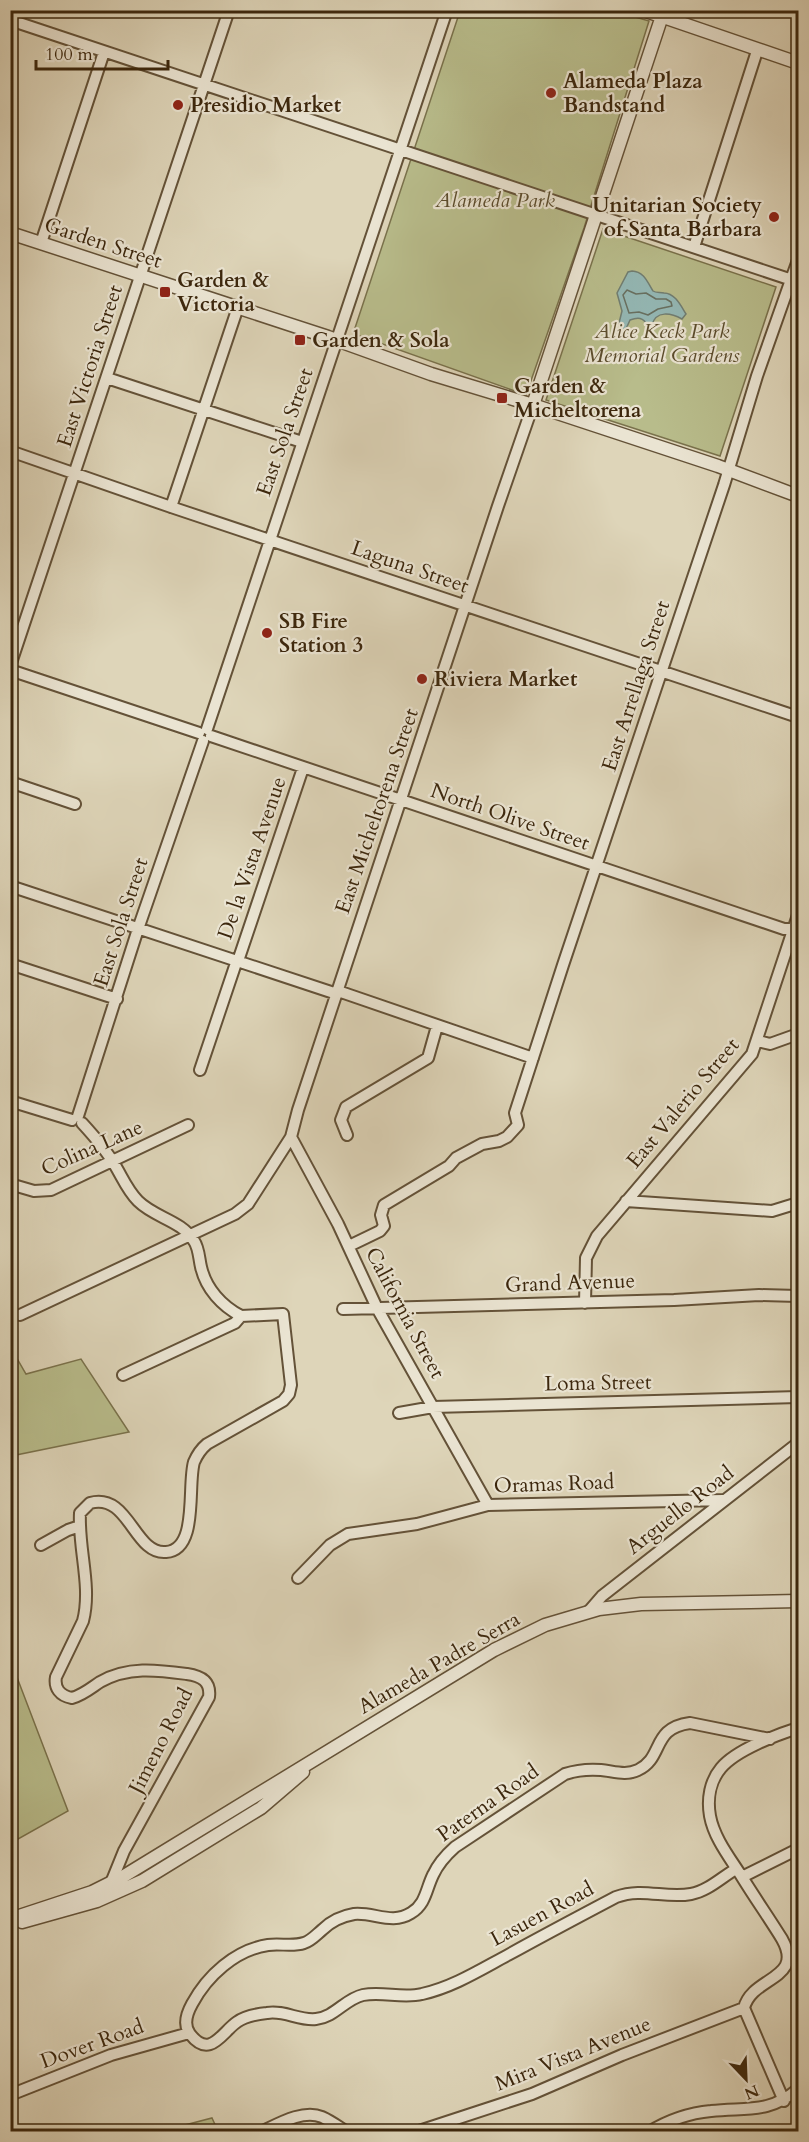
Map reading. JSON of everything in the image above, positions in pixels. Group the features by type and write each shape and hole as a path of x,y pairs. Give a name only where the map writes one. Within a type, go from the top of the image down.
{"street":[{"path":"10,15 12,10"},
{"name":"East Victoria Street","path":"10,668 229,10"},
{"name":"East Sola Street","path":"77,1120 138,929 447,10"},
{"path":"643,10 663,14 757,51 798,63"},
{"name":"East Micheltorena Street","path":"21,1315 236,1214 248,1204 291,1137 298,1110 663,14"},
{"path":"10,20 795,281"},
{"path":"694,247 757,51"},
{"path":"41,243 104,52"},
{"name":"Garden Street","path":"10,233 336,340 431,374 533,405 798,496"},
{"name":"East Arrellaga Street","path":"349,1246 384,1227 381,1215 384,1205 482,1143 499,1141 507,1137 518,1125 515,1113 758,376 795,281 798,260"},
{"path":"171,507 238,308"},
{"path":"107,378 302,442"},
{"name":"Laguna Street","path":"10,452 798,717"},
{"name":"North Olive Street","path":"10,668 597,867 784,929 796,929"},
{"name":"De la Vista Avenue","path":"200,1070 303,768"},
{"path":"10,782 75,804"},
{"path":"10,886 533,1058"},
{"name":"East Valerio Street","path":"585,1303 586,1258 597,1236 748,1061 758,1041 796,929 798,915"},
{"path":"10,964 117,999"},
{"path":"347,1135 341,1120 346,1107 428,1058 437,1026"},
{"path":"758,1041 770,1044 798,1034"},
{"path":"10,1101 77,1120 113,1162 128,1190 137,1200 151,1211 170,1219 190,1235 197,1246 202,1271 212,1292 227,1308 241,1316 283,1314 291,1384 289,1394 283,1401 207,1444 200,1452 193,1467 188,1530 182,1544 170,1552 152,1549 122,1513 110,1505 99,1502 90,1503 83,1509 80,1526 41,1545"},
{"name":"Colina Lane","path":"10,1184 34,1191 51,1190 188,1125"},
{"name":"California Street","path":"291,1137 349,1246 377,1308 488,1505"},
{"path":"626,1201 772,1211 798,1203"},
{"name":"Grand Avenue","path":"344,1309 585,1303 759,1295 798,1296"},
{"path":"123,1375 235,1323 241,1316"},
{"name":"Loma Street","path":"399,1413 433,1407 798,1397"},
{"name":"Arguello Road","path":"589,1611 599,1598 798,1443"},
{"name":"Oramas Road","path":"298,1578 330,1545 348,1534 417,1524 488,1505 723,1500"},
{"name":"Jimeno Road","path":"80,1526 86,1597 85,1612 83,1621 56,1677 56,1687 59,1691 67,1697 76,1697 110,1677 133,1671 155,1669 198,1676 205,1681 209,1689 209,1698 124,1851 111,1883"},
{"name":"Alameda Padre Serra","path":"10,1919 111,1883 494,1650 534,1630 589,1611 641,1604 798,1601"},
{"name":"Paterna Road","path":"189,2033 186,2024 187,2014 192,2004 215,1974 232,1959 260,1946 303,1943 331,1923 346,1916 363,1914 394,1919 410,1914 423,1902 434,1872 455,1847 565,1774 585,1769 622,1773 636,1771 648,1763 664,1734 684,1724 690,1723 770,1739"},
{"path":"786,1966 788,1956 786,1946 739,1873 712,1823 708,1806 709,1794 717,1774 730,1759 798,1728"},
{"name":"Alameda Padre Serra","path":"10,1925 90,1903 142,1881 261,1808 319,1757"},
{"path":"739,1873 798,1849"},
{"name":"Lasuen Road","path":"189,2033 200,2043 210,2044 222,2038 238,2021 260,2014 279,2012 306,2019 318,2019 362,1995 406,1997 441,1989 469,1977 616,1896 633,1892 691,1894 739,1873"},
{"path":"784,2101 744,2008 748,1998 755,1990 777,1976 786,1966 798,1960"},
{"name":"Mira Vista Avenue","path":"416,2132 532,2094 622,2055 744,2008"},
{"name":"Dover Road","path":"10,2095 111,2055 189,2033"},
{"path":"649,2132 669,2121 691,2114 756,2109 784,2101 798,2089"},
{"path":"261,2132 292,2119 310,2115 321,2117 347,2132"}],"green space":[{"name":"Alameda Park","path":"460,11 615,11 649,21 584,228 526,395 357,335 355,328"},
{"name":"Alice Keck Park Memorial Gardens","path":"603,229 776,287 720,456 546,400"},
{"path":"11,1348 26,1374 81,1359 129,1432 11,1456"},
{"path":"10,1659 68,1811 11,1843 10,1843"},
{"path":"212,2118 218,2131 162,2131"}],"water":[{"path":"628,272 643,275 653,291 668,294 674,298 686,314 682,319 664,314 648,326 642,319 635,318 630,320 625,331 621,330 619,323 622,311 617,293"}],"place":[{"name":"Alameda Plaza Bandstand","path":"551,93"},
{"name":"Presidio Market","path":"178,105"},
{"name":"Unitarian Society of Santa Barbara","path":"774,217"},
{"name":"Garden & Victoria","path":"165,292"},
{"name":"Garden & Sola","path":"300,340"},
{"name":"Garden & Micheltorena","path":"502,398"},
{"name":"SB Fire Station 3","path":"267,633"},
{"name":"Riviera Market","path":"422,679"}]}
